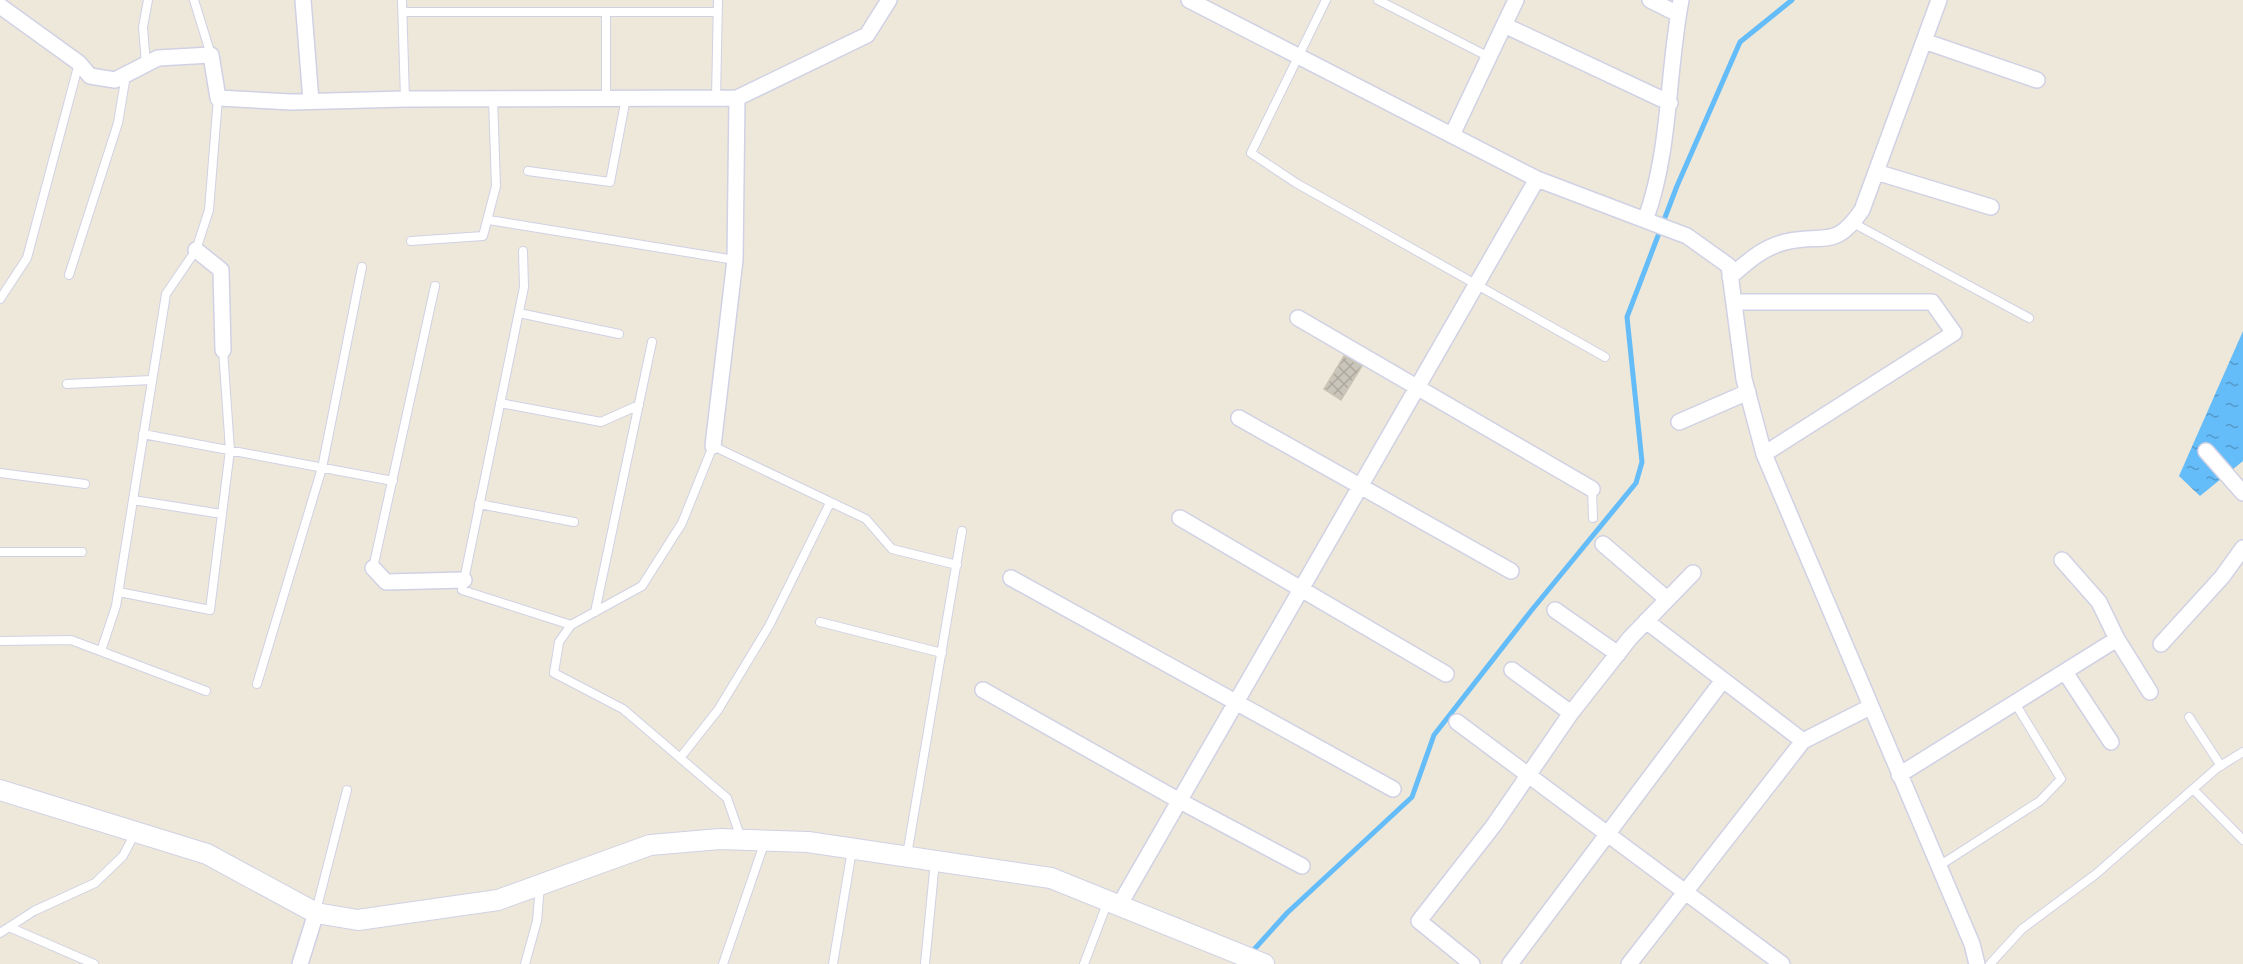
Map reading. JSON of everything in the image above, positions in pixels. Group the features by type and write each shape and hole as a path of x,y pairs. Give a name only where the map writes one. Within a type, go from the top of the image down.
{"street":[{"path":"303,0 311,101"},
{"path":"0,6 79,63 90,76 115,81 158,58 211,54 218,98 311,101 737,98 867,35 889,0"},
{"path":"1189,0 1537,179 1687,236 1729,266 1748,392 1764,454 1979,963"},
{"path":"1452,135 1516,0"},
{"path":"1649,220 1670,103 1679,7 1650,0"},
{"path":"1730,277 1756,254 1785,242 1838,237 1853,223 1862,210 1939,0"},
{"path":"1504,25 1670,103"},
{"path":"1924,41 2037,80"},
{"path":"713,446 735,260 737,98"},
{"path":"1876,172 1991,207"},
{"path":"1114,902 1236,702 1537,179"},
{"path":"196,250 221,270 223,350"},
{"path":"1734,302 1932,302 1954,333 1764,454"},
{"path":"1298,318 1592,489"},
{"path":"1679,422 1748,392"},
{"path":"1239,418 1511,571"},
{"path":"2206,451 2243,493"},
{"path":"1180,518 1446,674"},
{"path":"1603,544 1667,599"},
{"path":"2161,644 2222,577 2243,548"},
{"path":"2062,560 2099,602 2117,639 2150,692"},
{"path":"373,568 387,582 464,580"},
{"path":"1472,964 1419,921 1494,825 1571,713 1646,621 1693,573"},
{"path":"1011,578 1393,789"},
{"path":"1555,610 1618,654"},
{"path":"1646,621 1803,741"},
{"path":"1899,775 2117,639"},
{"path":"1512,670 1571,713"},
{"path":"2065,672 2111,742"},
{"path":"1510,964 1723,680"},
{"path":"983,690 1178,800 1302,866"},
{"path":"1629,964 1803,741 1870,708"},
{"path":"1457,722 1782,964"},
{"path":"0,790 207,854 316,913 358,920 498,900 650,845 742,839 808,842 1052,878 1263,964"},
{"path":"300,964 316,913"}],"lane":[{"path":"146,64 143,27 148,0"},
{"path":"194,0 211,54"},
{"path":"402,0 405,99"},
{"path":"716,98 718,0"},
{"path":"1326,0 1251,153 1296,183 1605,357"},
{"path":"1378,0 1489,57"},
{"path":"403,12 718,12"},
{"path":"606,12 606,99"},
{"path":"0,299 27,258 79,63"},
{"path":"69,275 118,123 126,75"},
{"path":"101,651 119,592 166,294 196,250 209,210 218,98"},
{"path":"528,171 610,182 626,98"},
{"path":"411,241 483,236 496,186 493,99"},
{"path":"489,220 735,260"},
{"path":"1853,223 2029,318"},
{"path":"523,251 524,287 462,590 571,625"},
{"path":"257,684 322,468 362,267"},
{"path":"373,568 435,286"},
{"path":"519,313 619,334"},
{"path":"595,612 652,342"},
{"path":"119,592 210,610 230,450 223,350"},
{"path":"67,384 151,380"},
{"path":"500,403 601,423 639,405"},
{"path":"143,434 393,481"},
{"path":"742,839 727,798 622,709 554,673 559,642 571,625 642,586 682,523 713,446 866,519 892,549 957,565"},
{"path":"0,473 85,484"},
{"path":"1592,489 1593,518"},
{"path":"132,500 222,513"},
{"path":"680,758 718,710 763,636 830,503"},
{"path":"479,504 574,522"},
{"path":"907,856 962,531"},
{"path":"0,552 82,552"},
{"path":"820,622 942,653"},
{"path":"0,641 71,640 206,691"},
{"path":"1939,866 2040,801 2061,778 2015,703"},
{"path":"2189,717 2221,766"},
{"path":"1979,963 2096,874 2193,789 2221,766 2243,752"},
{"path":"2193,789 2243,840"},
{"path":"316,913 347,790"},
{"path":"0,933 34,911 95,883 123,856 136,831"},
{"path":"723,964 765,840"},
{"path":"834,964 852,848"},
{"path":"925,964 935,861"},
{"path":"525,964 537,921 541,884"},
{"path":"1084,964 1114,902"},
{"path":"9,927 94,964"}],"water":[{"path":"2243,331 2243,461 2200,496 2179,476"}],"building":[{"path":"1344,356 1362,366 1341,400 1324,389"}],"waterway":[{"path":"1250,954 1287,913 1412,797 1434,735 1531,611 1636,483 1642,462 1627,317 1677,186 1740,42 1792,0"}]}
